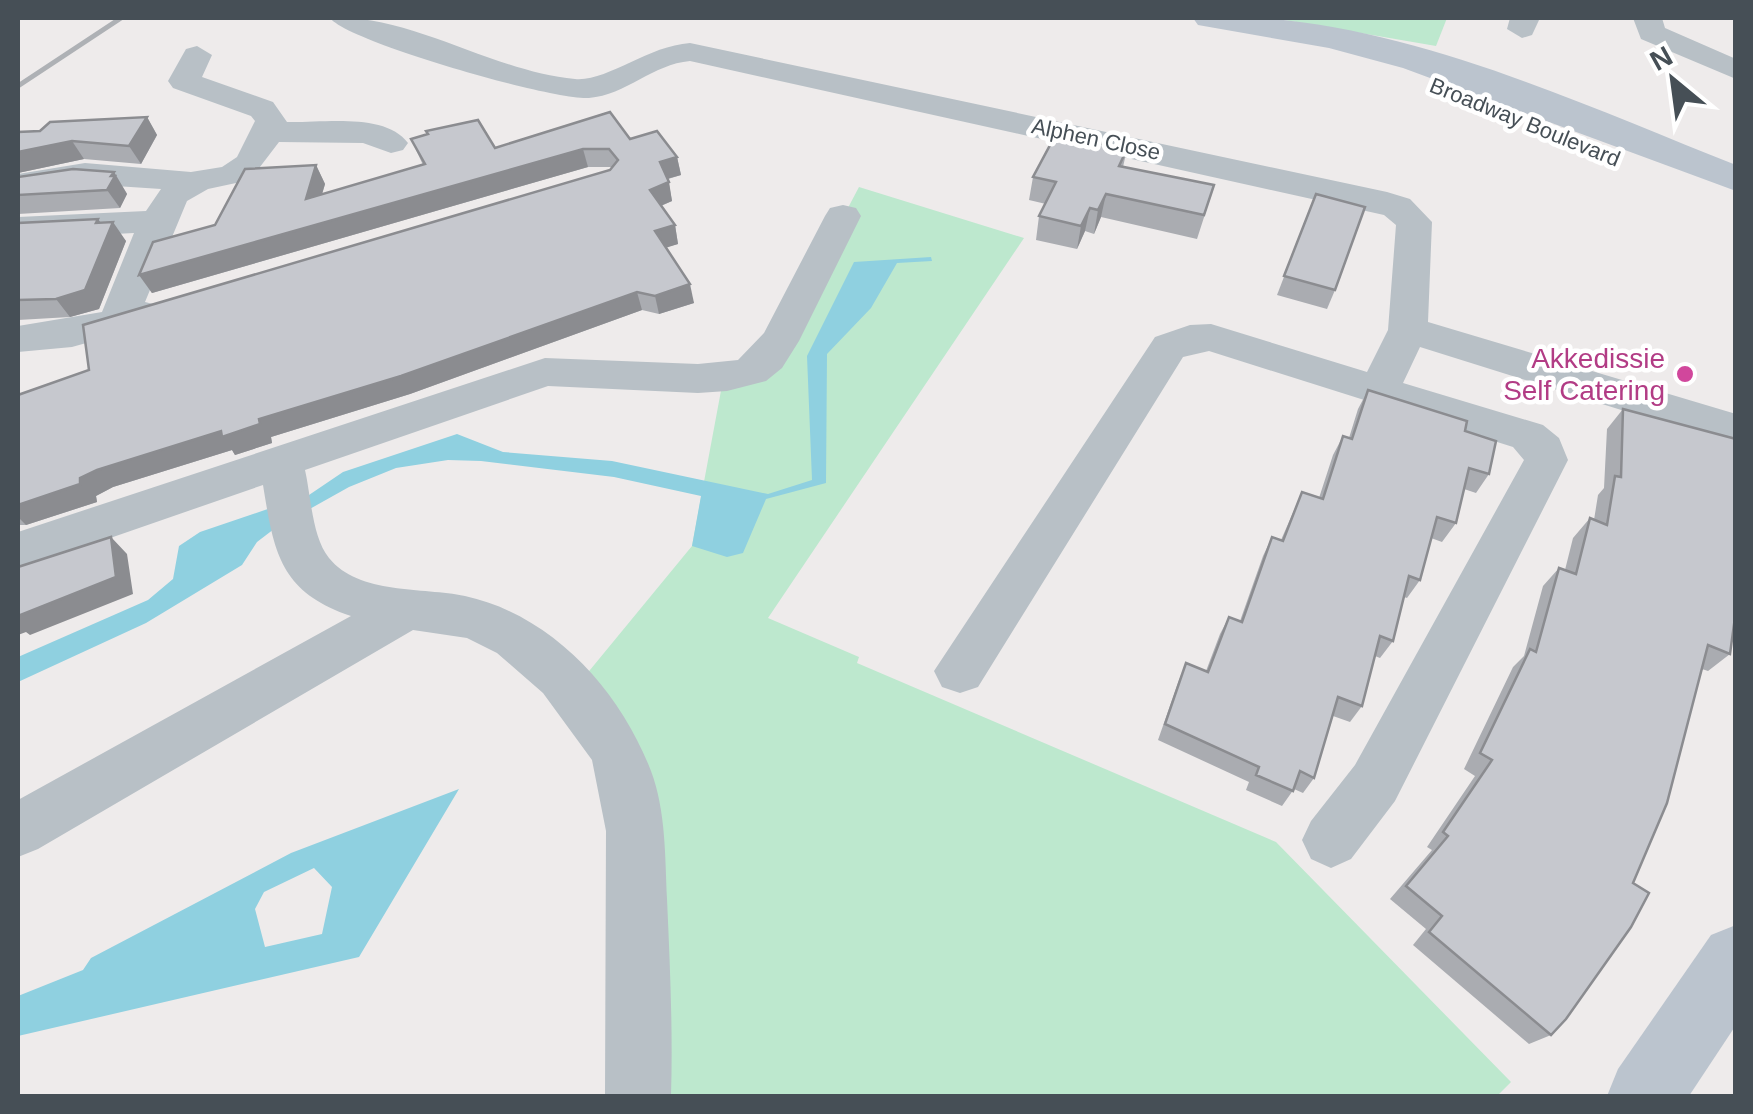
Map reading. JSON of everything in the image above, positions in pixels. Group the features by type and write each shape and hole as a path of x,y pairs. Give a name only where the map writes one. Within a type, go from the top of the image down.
{"main road":[{"name":"Broadway Boulevard","path":"1210,18 1364,46 1486,82 1736,179"},
{"name":"Broadway Boulevard","path":"1312,38 1525,120 1736,210"},
{"path":"1645,1096 1736,960"}],"street":[{"name":"Alphen Close","path":"345,18 437,52 571,89 604,86 652,56 690,52 1375,198 1397,207 1414,222 1408,330"},
{"path":"1648,18 1651,33 1663,42 1736,70"},
{"path":"118,322 173,196 195,184 246,170 272,120 262,108 184,81 197,55"},
{"path":"267,132 368,133 390,143"},
{"path":"18,184 55,174 124,171 195,184"},
{"path":"18,551 289,495 562,368 723,379 754,370 766,361 843,216"},
{"path":"18,228 160,221"},
{"path":"18,339 72,334 174,305"},
{"path":"1380,392 1408,330 1736,430"},
{"path":"960,671 1169,347 1190,338 1211,337 1528,436 1544,449 1546,460 1375,783 1331,840"},
{"path":"289,495 310,570 321,582 403,611 470,617 517,640 574,690 623,766 630,790 635,839 641,1012 638,1096"},
{"path":"18,830 403,611"}],"green space":[{"path":"1273,18 1447,18 1436,46"},
{"path":"859,187 1024,238 768,618 859,657 857,663 1276,842 1511,1082 1497,1096 643,1096 638,838 576,687 692,546 723,380 767,361"}],"water":[{"path":"931,257 932,261 897,263 871,308 827,354 826,483 766,499 743,553 727,557 692,546 701,496 614,477 481,461 448,460 396,468 349,487 274,529 257,542 242,565 146,623 18,682 18,657 148,600 173,579 179,546 200,532 309,495 343,472 457,434 503,452 612,461 768,494 812,480 807,356 854,262"},
{"path":"459,789 359,957 18,1036 18,996 83,970 91,958 291,853","holes":["314,868 332,887 322,934 265,947 255,909 264,892"]}],"building":[{"path":"610,112 630,139 657,131 677,157 660,162 669,182 650,190 675,225 655,231 690,284 655,296 637,292 401,376 259,419 260,424 222,437 221,431 97,470 80,478 80,484 18,505 18,395 89,370 83,325 610,170 618,160 609,149 583,149 139,275 153,242 215,225 245,169 316,165 306,199 425,164 411,139 428,134 426,131 478,120 495,148"},
{"path":"147,117 129,146 72,141 18,152 18,132 40,131 50,122"},
{"path":"1056,134 1127,149 1119,166 1214,185 1204,215 1106,194 1098,210 1090,208 1081,226 1039,216 1056,182 1033,177"},
{"path":"73,169 114,172 111,176 115,176 107,190 18,195 18,177"},
{"path":"1316,194 1365,207 1335,290 1284,276"},
{"path":"98,219 96,223 113,222 85,290 56,299 18,300 18,223"},
{"path":"1368,390 1467,421 1465,431 1496,441 1489,474 1469,468 1456,523 1437,517 1420,580 1409,576 1393,641 1380,636 1362,706 1338,697 1314,778 1300,771 1293,791 1256,775 1259,767 1165,724 1186,663 1208,672 1229,617 1242,622 1272,537 1283,541 1302,492 1323,499 1343,436 1352,439"},
{"path":"1623,409 1736,439 1736,610 1730,654 1708,645 1667,803 1633,883 1649,893 1631,927 1551,1035 1429,932 1442,916 1406,886 1448,836 1443,832 1492,760 1480,753 1530,649 1536,652 1559,568 1576,574 1590,518 1607,525 1615,476 1621,477"},
{"path":"111,537 116,577 18,616 18,567"}],"railway":[{"path":"18,86 121,18"}],"place":[{"name":"Akkedissie Self Catering","path":"1685,374"}]}
